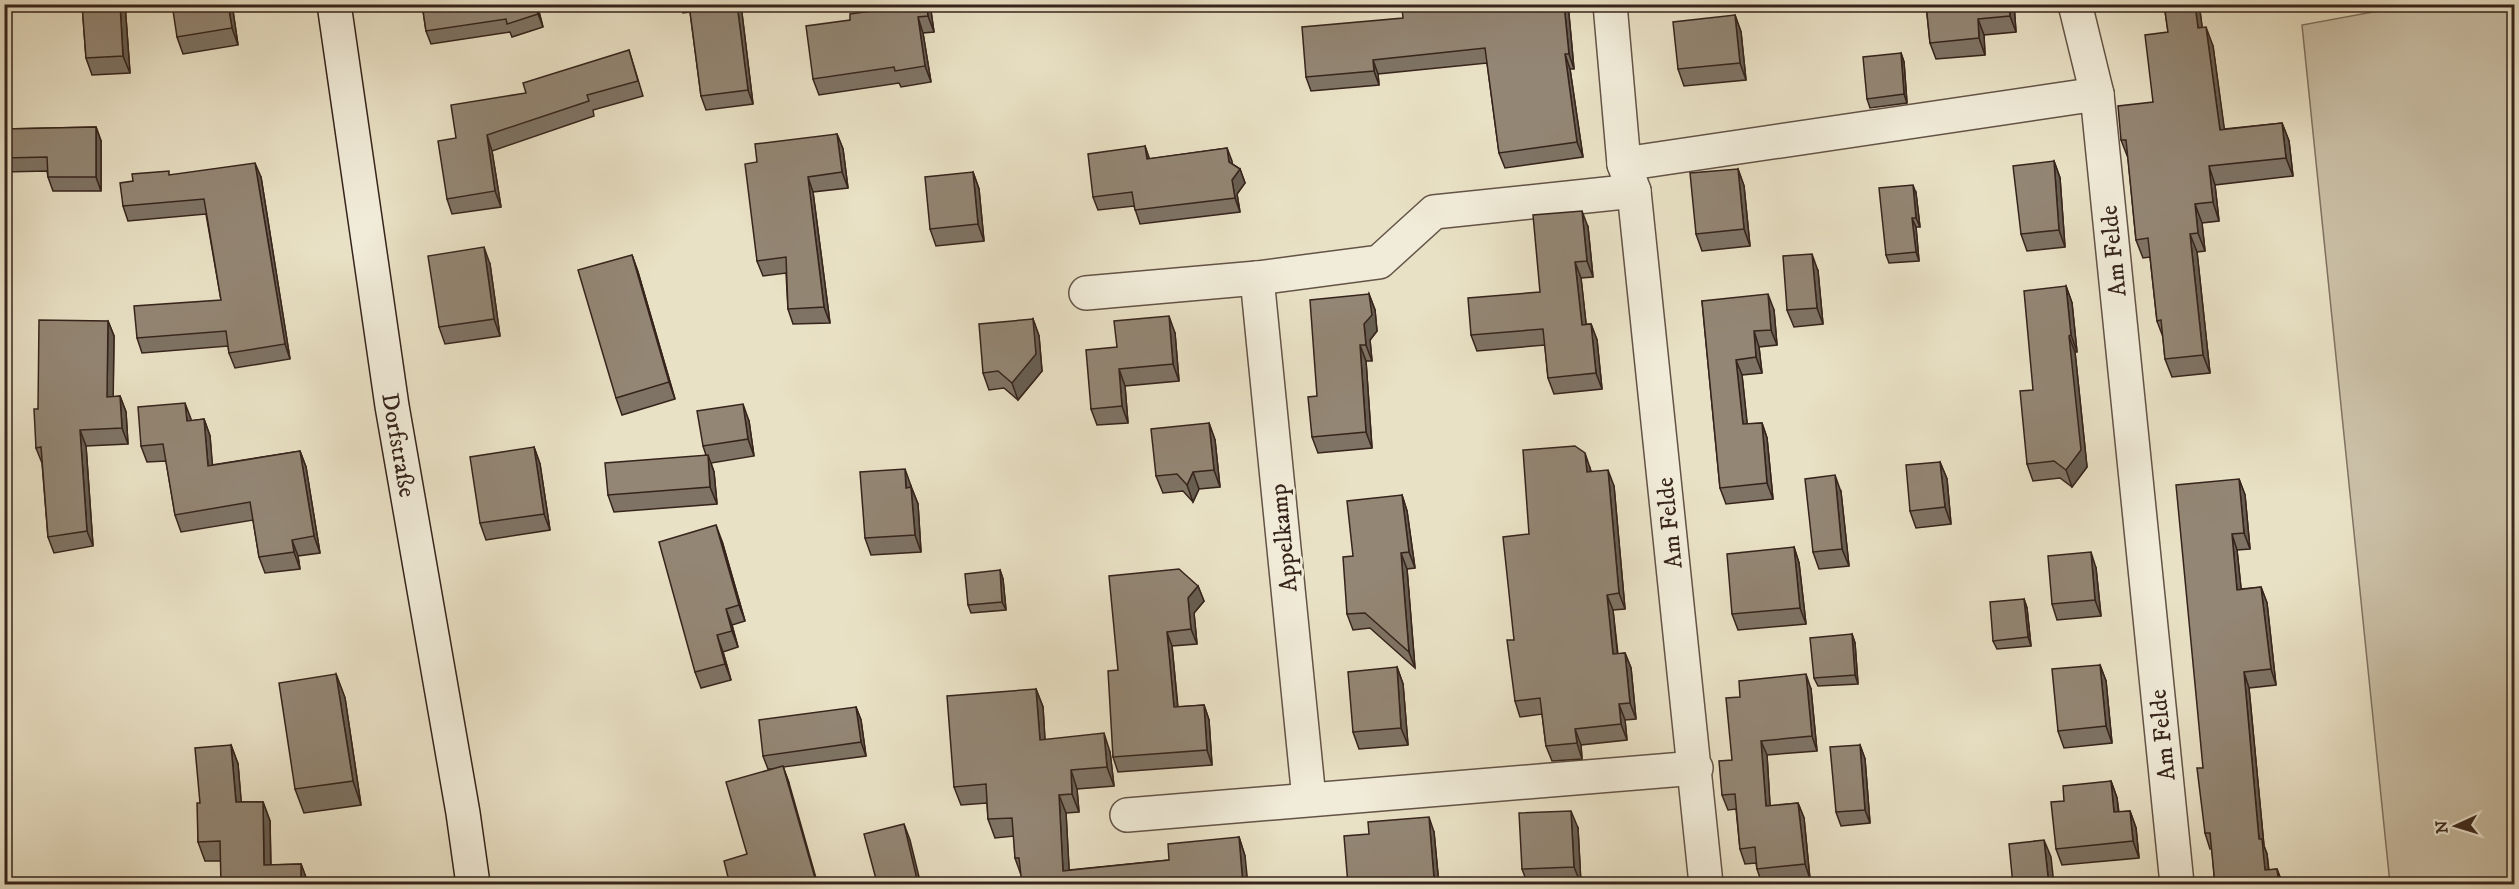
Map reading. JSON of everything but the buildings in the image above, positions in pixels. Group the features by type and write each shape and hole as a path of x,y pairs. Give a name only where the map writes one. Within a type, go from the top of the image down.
{"street":[{"name":"Dorfstraße","path":"334,4 392,406 464,813 473,885"},
{"name":"Am Felde","path":"1610,4 1696,768 1706,885"},
{"name":"Am Felde","path":"2075,4 2097,94 2177,885"},
{"path":"1086,293 1257,278 1379,262 1434,212 2097,94"},
{"name":"Appelkamp","path":"1257,278 1309,799"},
{"path":"1126,815 1696,768"}],"shaded area":[{"path":"2416,4 2514,5 2514,884 2390,884 2302,25"}]}
